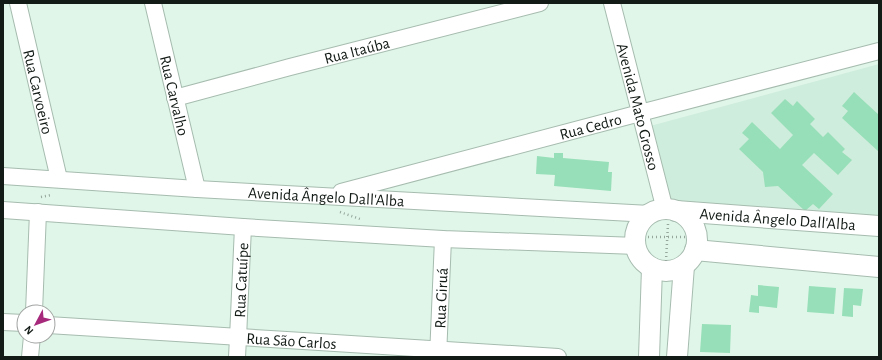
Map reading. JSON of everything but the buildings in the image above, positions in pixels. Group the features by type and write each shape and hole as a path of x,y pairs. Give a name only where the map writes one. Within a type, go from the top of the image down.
{"main road":[{"name":"Avenida Ângelo Dall'Alba","path":"665,211 879,226"},
{"path":"649,357 674,262 697,238 695,229 684,215 665,211 643,220 638,228 635,237 642,260 674,262 879,267"},
{"path":"674,262 677,357"}],"street":[{"name":"Rua Carvoeiro","path":"18,3 59,179"},
{"name":"Rua Carvalho","path":"153,3 197,189"},
{"name":"Rua Itaúba","path":"175,98 540,3"},
{"name":"Avenida Mato Grosso","path":"612,3 665,211"},
{"name":"Rua Cedro","path":"326,196 640,112 879,51"},
{"name":"Avenida Ângelo Dall'Alba","path":"3,176 326,196 665,211"},
{"path":"3,210 39,205 243,227 444,239 637,246"},
{"path":"34,304 39,205"},
{"name":"Rua Catuípe","path":"237,357 243,227"},
{"name":"Rua Giruá","path":"438,353 444,239"},
{"path":"3,322 16,323"},
{"name":"Rua São Carlos","path":"56,326 438,353 558,357"},
{"path":"30,357 31,344"}],"path":[{"path":"39,205 53,194"},
{"path":"338,211 364,220"},
{"path":"665,211 674,262"}],"shaded area":[{"path":"879,64 879,216 677,206 669,198 650,126"}]}
